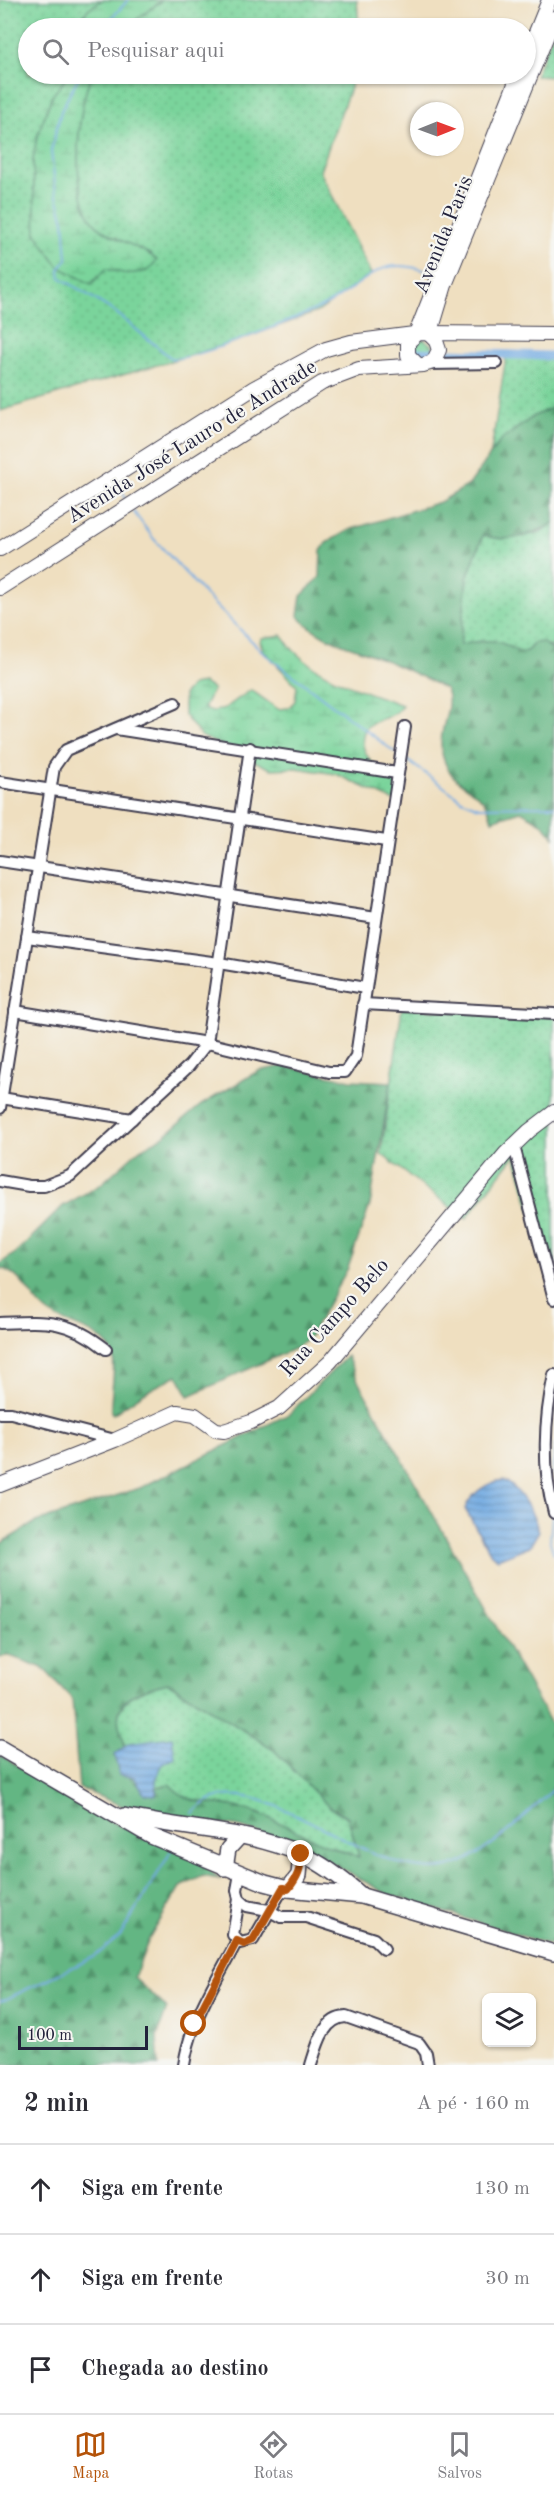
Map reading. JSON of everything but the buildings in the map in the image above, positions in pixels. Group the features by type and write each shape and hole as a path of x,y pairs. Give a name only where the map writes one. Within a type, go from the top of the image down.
{"main road":[{"path":"0,1748 151,1836 240,1874 286,1888 362,1896 554,1953"},
{"path":"110,1813 240,1836 301,1854 340,1877 362,1896"},
{"path":"225,1868 228,1849 240,1836"},
{"path":"286,1888 299,1875 301,1854"}],"street":[{"path":"536,31 549,0"},
{"name":"Avenida Paris","path":"536,62 554,18"},
{"name":"Avenida Paris","path":"415,336 515,84"},
{"name":"Avenida Paris","path":"430,335 445,285 527,84"},
{"path":"497,363 423,364 410,359 407,351 408,342 415,336 430,335 554,334"},
{"path":"423,364 436,359 439,350 436,341 430,335"},
{"name":"Avenida José Lauro de Andrade","path":"0,549 254,388 326,349 351,342 415,336"},
{"name":"Avenida José Lauro de Andrade","path":"0,588 322,383 359,369 423,364"},
{"path":"132,1119 1,1103 54,767 66,750 175,703"},
{"path":"15,1011 207,1043 329,1072 345,1072 356,1056 386,841 405,727"},
{"path":"114,729 398,768"},
{"path":"0,1181 45,1186 70,1176 189,1066 207,1043 250,748"},
{"path":"0,782 386,841"},
{"path":"0,861 376,918"},
{"path":"27,937 219,963 366,988"},
{"path":"363,1004 554,1014"},
{"name":"Rua Campo Belo","path":"0,1485 115,1440 177,1412 195,1414 216,1430 225,1431 251,1422 279,1408 330,1362 514,1146 554,1112"},
{"path":"514,1146 554,1299"},
{"path":"0,1323 64,1323 86,1333 106,1349"},
{"path":"554,1375 550,1395 547,1456 548,1492 554,1513"},
{"path":"0,1413 115,1440"},
{"path":"240,1874 237,1890 240,1899 233,1935 237,1941 244,1944 253,1940 268,1910 286,1888"},
{"path":"240,1899 252,1908 268,1910 281,1917 306,1917 374,1939 384,1949"},
{"path":"184,2065 189,2039 200,2009 237,1941"},
{"path":"311,2065 328,2024 346,2017 418,2043 426,2053 428,2065"}],"green space":[{"path":"0,0 102,0 88,9 82,18 18,18 18,84 62,84 52,96 37,137 33,160 36,234 113,271 151,254 113,237 94,222 86,209 78,171 78,150 82,107 88,84 351,84 320,171 371,274 319,311 232,343 0,411"},
{"path":"102,0 162,0 139,18 82,18 88,9"},
{"path":"162,0 357,0 358,18 139,18"},
{"path":"554,30 554,77 536,76"},
{"path":"62,84 88,84 82,107 78,150 78,171 86,209 94,222 108,234 142,250 157,260 148,271 127,274 106,269 91,284 59,267 36,234 33,160 37,137 52,96"},
{"path":"424,339 433,346 431,357 417,360 412,346 417,340"},
{"path":"506,357 554,360 554,407 510,434 490,458"},
{"path":"554,407 554,521 551,525 518,538 501,539 483,535 467,578 460,645 491,641 504,644 520,653 527,651 534,643 542,642 554,651 554,837 542,823 521,811 492,820 488,809 478,795 453,776 443,757 441,746 448,707 446,689 389,662 323,635 298,616 301,596 320,577 321,551 326,543 349,530 440,502 469,485 500,441 534,416"},
{"path":"554,521 554,651 552,647 534,643 527,651 520,653 491,641 460,646 467,578 483,535 531,535 548,528"},
{"path":"282,635 292,649 319,670 353,687 402,705 391,715 371,724 363,735 363,744 369,758 397,785 401,791 399,798 394,801 336,774 296,768 271,769 201,736 184,715 184,694 192,685 203,683 213,689 204,708 212,712 225,708 251,690 278,709 288,708 295,701 297,686 263,650 260,641 262,638"},
{"path":"402,1008 554,1016 554,1293 515,1155 466,1219 381,1154"},
{"path":"283,1066 351,1080 391,1082 370,1205 348,1268 310,1336 298,1347 189,1396 177,1375 144,1393 113,1414 111,1406 113,1357 106,1344 91,1333 46,1311 14,1275 0,1268 0,1264 18,1251 63,1206 100,1185 140,1149 164,1136 201,1105 258,1071"},
{"path":"347,1356 359,1383 554,1729 554,1946 387,1894 305,1848 240,1827 134,1811 79,1788 72,1699 43,1668 7,1655 0,1658 0,1544 36,1522 140,1488 289,1414","holes":["168,1683 272,1748 328,1806 348,1817 359,1857 328,1846 267,1817 236,1807 200,1802 185,1797 169,1784 156,1787 139,1785 133,1781 126,1766 124,1742 118,1716 121,1707 133,1695"]},
{"path":"168,1683 272,1748 328,1806 348,1818 359,1857 318,1842 258,1813 182,1797 169,1784 146,1787 133,1781 126,1766 124,1742 118,1716 126,1701 133,1696 141,1691"},
{"path":"0,1755 108,1820 200,1861 219,1879 203,1876 180,1887 149,1939 134,1978 167,2008 157,2037 159,2065 0,2065"}],"water":[{"path":"503,1480 520,1495 539,1531 530,1546 498,1559 491,1554 465,1509 471,1498 480,1490 491,1483"},
{"path":"172,1737 175,1758 162,1764 156,1781 156,1795 144,1794 134,1777 119,1775 115,1755 129,1743"}],"waterway":[{"path":"112,18 128,0"},
{"path":"75,84 61,111 51,151 56,193 64,221 67,259 59,269 61,278 115,312 171,358 181,358 223,346 300,316 331,302 373,273 385,268 404,266 435,273"},
{"path":"413,352 554,356"},
{"path":"122,490 126,501"},
{"path":"133,511 153,538 213,603 266,655 396,753"},
{"path":"404,758 462,800 479,807 554,806"},
{"path":"552,1475 554,1445"},
{"path":"552,1516 550,1542 554,1554"},
{"path":"193,1813 207,1801 232,1795 261,1800 389,1860 420,1868 448,1867 463,1862 491,1845 554,1789"},
{"path":"0,2002 94,1957 120,1936 172,1850"}],"route":[{"path":"194,2024 237,1941 244,1944 253,1940 268,1910 274,1906 283,1888 288,1889 299,1875 301,1854"}]}
